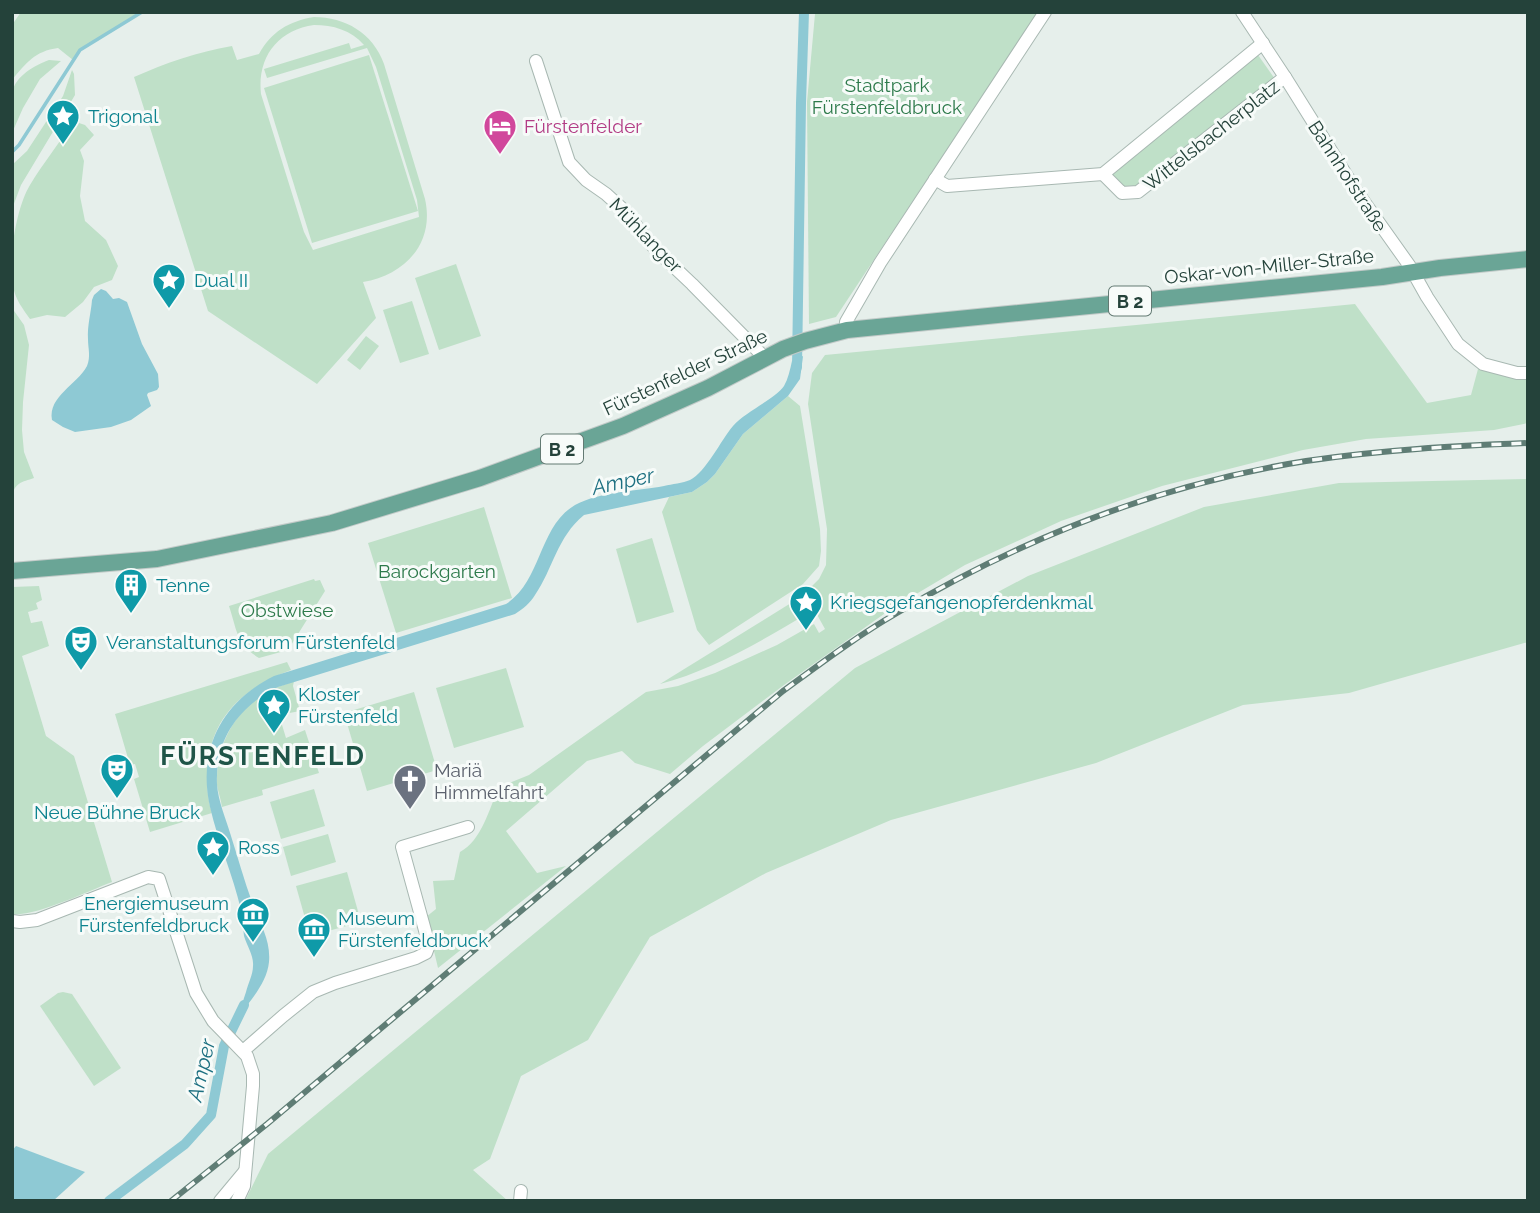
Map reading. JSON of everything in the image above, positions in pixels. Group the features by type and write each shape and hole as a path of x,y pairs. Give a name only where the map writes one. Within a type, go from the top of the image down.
{"main road":[{"name":"Oskar-von-Miller-Straße","path":"847,330 1382,277 1413,271 1528,259"},
{"name":"Fürstenfelder Straße","path":"12,571 157,559 332,523 480,478 623,426 708,388 783,349 847,330"}],"street":[{"path":"847,330 846,322 880,264 1045,12"},
{"name":"Bahnhofstraße","path":"1242,12 1458,344 1483,364 1517,373 1528,373"},
{"name":"Wittelsbacherplatz","path":"1263,43 1102,174 1122,193 1139,192 1285,77"},
{"name":"Mühlanger","path":"536,61 569,162 586,180 628,214 657,251 765,358"},
{"path":"935,178 947,186 1102,174"},
{"path":"234,1043 283,1016 313,992 426,953 429,945 402,847 468,828"},
{"path":"12,920 37,920 148,877 159,879 196,993 213,1021 249,1062 253,1074 244,1186 237,1201"},
{"path":"220,1201 245,1171"}],"green space":[{"path":"21,12 142,12 80,50 73,60 58,48 37,55 12,80 12,25"},
{"name":"Stadtpark Fürstenfeldbruck","path":"1038,12 836,317 809,324 807,102 815,14"},
{"path":"325,18 347,24 365,36 379,53 425,199 427,215 421,243 414,254 392,272 363,282 376,318 317,384 208,311 134,77 182,58 232,46 237,60 259,54 275,34 305,19","holes":["321,25 347,32 364,45 351,49 349,43 264,69 267,78 367,48 376,67 417,200 419,217 313,250 304,232 261,94 261,81 263,68 267,57 280,39 301,28"]},
{"path":"369,55 418,211 312,243 264,88"},
{"path":"1258,55 1275,79 1137,187 1124,187 1112,174"},
{"path":"49,60 61,61 40,79 12,133 11,103 17,81 26,72"},
{"path":"72,70 75,95 21,185 12,209 12,165 27,151 63,96"},
{"path":"73,121 85,125 94,135 80,150 84,161 80,196 85,221 106,240 118,266 112,280 94,287 83,302 65,317 47,315 30,319 17,300 13,286 12,248 17,220 30,185"},
{"path":"456,264 481,336 439,350 415,278"},
{"path":"412,301 429,354 400,363 383,310"},
{"path":"1355,304 1427,403 1471,395 1478,369 1517,379 1528,379 1528,423 1494,430 1366,439 1303,450 1162,486 1061,521 965,565 891,609 784,685 670,774 635,763 622,751 587,761 506,831 537,873 566,866 438,968 426,917 436,909 433,881 454,880 460,852 468,847 479,832 499,787 529,775 646,692 678,686 715,673 777,645 814,624 819,633 825,629 805,593 819,579 826,565 827,529 808,404 812,373 825,355"},
{"path":"12,308 24,325 29,345 22,430 24,452 34,478 17,486 12,497"},
{"path":"366,336 379,346 360,370 347,360"},
{"path":"788,396 800,406 820,529 819,566 803,584 709,645 697,630 662,512 669,497 692,492 707,482 743,434"},
{"path":"1528,479 1528,642 1349,693 1243,705 1096,763 891,820 766,873 650,937 588,1040 521,1076 490,1159 473,1170 508,1201 245,1201 268,1154 855,668 1028,576 1204,507 1339,483"},
{"name":"Barockgarten","path":"484,507 512,598 396,633 368,543"},
{"path":"652,538 674,612 637,623 616,549"},
{"name":"Obstwiese","path":"314,579 320,580 325,591 288,650 259,658 251,653 238,636 229,606"},
{"path":"39,586 42,600 36,603 38,609 28,612 31,623 42,621 49,646 22,656 46,736 74,756 112,882 47,908 12,914 12,587"},
{"path":"799,598 808,613 717,663 660,684"},
{"path":"287,662 291,670 243,697 221,722 209,756 207,776 212,813 150,832 134,779 139,777 135,764 130,765 115,714"},
{"path":"506,668 524,727 454,748 436,688"},
{"path":"294,681 300,711 279,715 286,738 305,730 319,773 262,790 263,795 222,807 217,772 228,733 252,702 267,692"},
{"path":"414,692 437,770 367,791 344,713"},
{"path":"314,789 325,826 281,839 270,802"},
{"path":"328,834 336,862 291,876 283,847"},
{"path":"347,872 361,922 310,936 296,886"},
{"path":"63,992 72,994 121,1068 94,1086 40,1006"}],"water":[{"path":"101,289 113,299 119,298 127,302 142,344 158,374 159,387 147,395 151,406 131,420 111,427 75,432 52,420 52,412 59,397 87,366 92,300"},
{"path":"803,356 800,379 788,396 743,434 707,482 692,492 584,515 567,533 533,598 515,614 278,687 241,714 225,739 220,753 217,784 222,810 246,886 266,938 269,962 261,984 238,1017 253,962 244,936 238,897 213,820 207,786 211,747 227,714 240,699 274,676 506,604 527,582 546,540 563,515 575,505 595,497 690,480 707,463 733,426 780,391 787,380 792,361"},
{"path":"16,1146 85,1172 53,1201 12,1201 12,1151"}],"waterway":[{"name":"Amper","path":"12,152 80,50 142,12"},
{"name":"Amper","path":"795,373 804,12"},
{"name":"Amper","path":"109,1201 185,1144 211,1115 224,1046 244,1005"}],"railway":[{"path":"171,1201 267,1124 783,691 868,631 945,586 1044,538 1146,499 1199,484 1252,471 1334,457 1528,443"}],"place":[{"name":"Trigonal","path":"63,146"},
{"name":"Fürstenfelder","path":"500,156"},
{"name":"Dual II","path":"169,310"},
{"name":"Tenne","path":"131,615"},
{"name":"Kriegsgefangenopferdenkmal","path":"806,632"},
{"name":"Veranstaltungsforum Fürstenfeld","path":"81,672"},
{"name":"Kloster Fürstenfeld","path":"274,735"},
{"name":"Neue Bühne Bruck","path":"117,800"},
{"name":"Mariä Himmelfahrt","path":"410,811"},
{"name":"Ross","path":"213,877"},
{"name":"Energiemuseum Fürstenfeldbruck","path":"253,944"},
{"name":"Museum Fürstenfeldbruck","path":"314,959"}],"district":[{"name":"FÜRSTENFELD","path":"263,756"}]}
